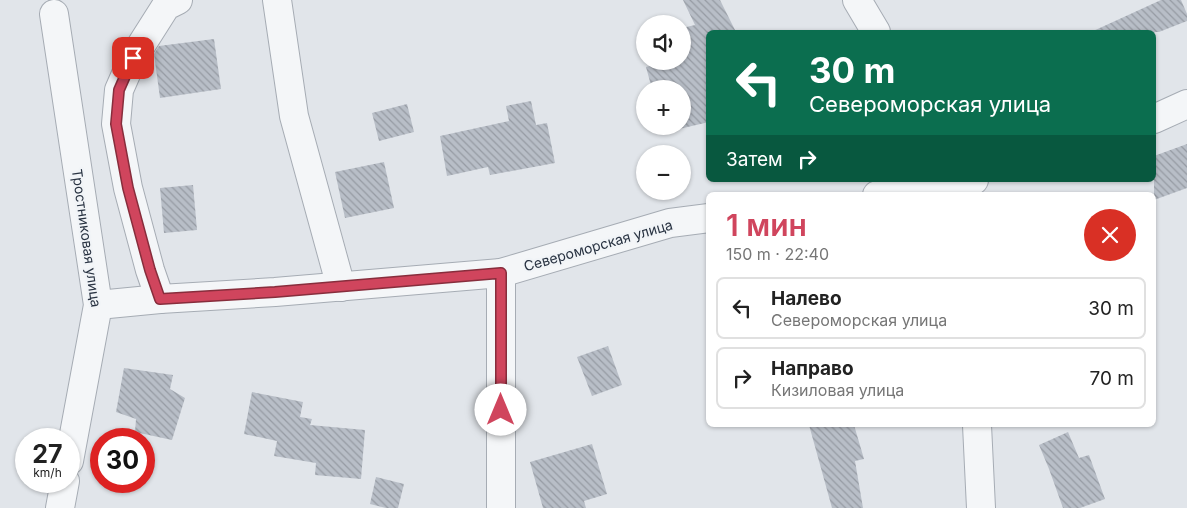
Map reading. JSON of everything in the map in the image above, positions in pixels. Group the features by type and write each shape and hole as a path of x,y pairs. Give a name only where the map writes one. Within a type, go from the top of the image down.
{"street":[{"path":"160,299 150,270 128,188 116,124 119,90 133,58 166,6 178,0"},
{"path":"277,0 294,116 342,287"},
{"path":"857,0 875,30"},
{"name":"Тростниковая улица","path":"54,14 98,305 75,428"},
{"path":"1156,118 1187,104"},
{"path":"904,192 966,185"},
{"name":"Североморская улица","path":"98,305 501,273 670,223 706,218"},
{"path":"501,273 501,508"},
{"path":"977,427 981,508"},
{"path":"60,508 63,493"}],"building":[{"path":"683,0 720,0 735,30 706,30 706,123 691,126 691,80 650,80 647,70 691,70 691,26 695,25"},
{"path":"1161,0 1181,0 1187,14 1187,21 1159,32 1156,32 1156,30 1095,30"},
{"path":"214,39 221,89 160,98 154,54 159,46"},
{"path":"531,101 536,125 547,123 555,163 490,175 488,167 447,176 440,136 509,121 506,106"},
{"path":"407,104 414,132 379,141 372,113"},
{"path":"1187,144 1187,188 1156,199 1154,182 1156,182 1156,155"},
{"path":"384,162 394,208 345,218 335,172"},
{"path":"193,185 197,230 164,233 160,188"},
{"path":"608,346 622,385 592,396 577,357"},
{"path":"124,368 173,375 170,389 185,398 172,440 155,436 155,428 135,428 136,419 116,412"},
{"path":"252,392 303,402 300,417 312,419 310,425 365,430 361,479 315,475 316,463 274,456 277,441 244,434"},
{"path":"810,427 855,427 864,459 855,461 863,508 832,508"},
{"path":"1068,432 1079,458 1089,455 1105,499 1080,508 1063,508 1039,445"},
{"path":"592,444 607,494 584,501 586,508 543,508 530,462"},
{"path":"376,477 404,484 398,508 386,508 370,504"}],"route":[{"path":"133,58 119,90 116,124 128,188 150,270 160,299 275,292 501,273 501,410"}]}
